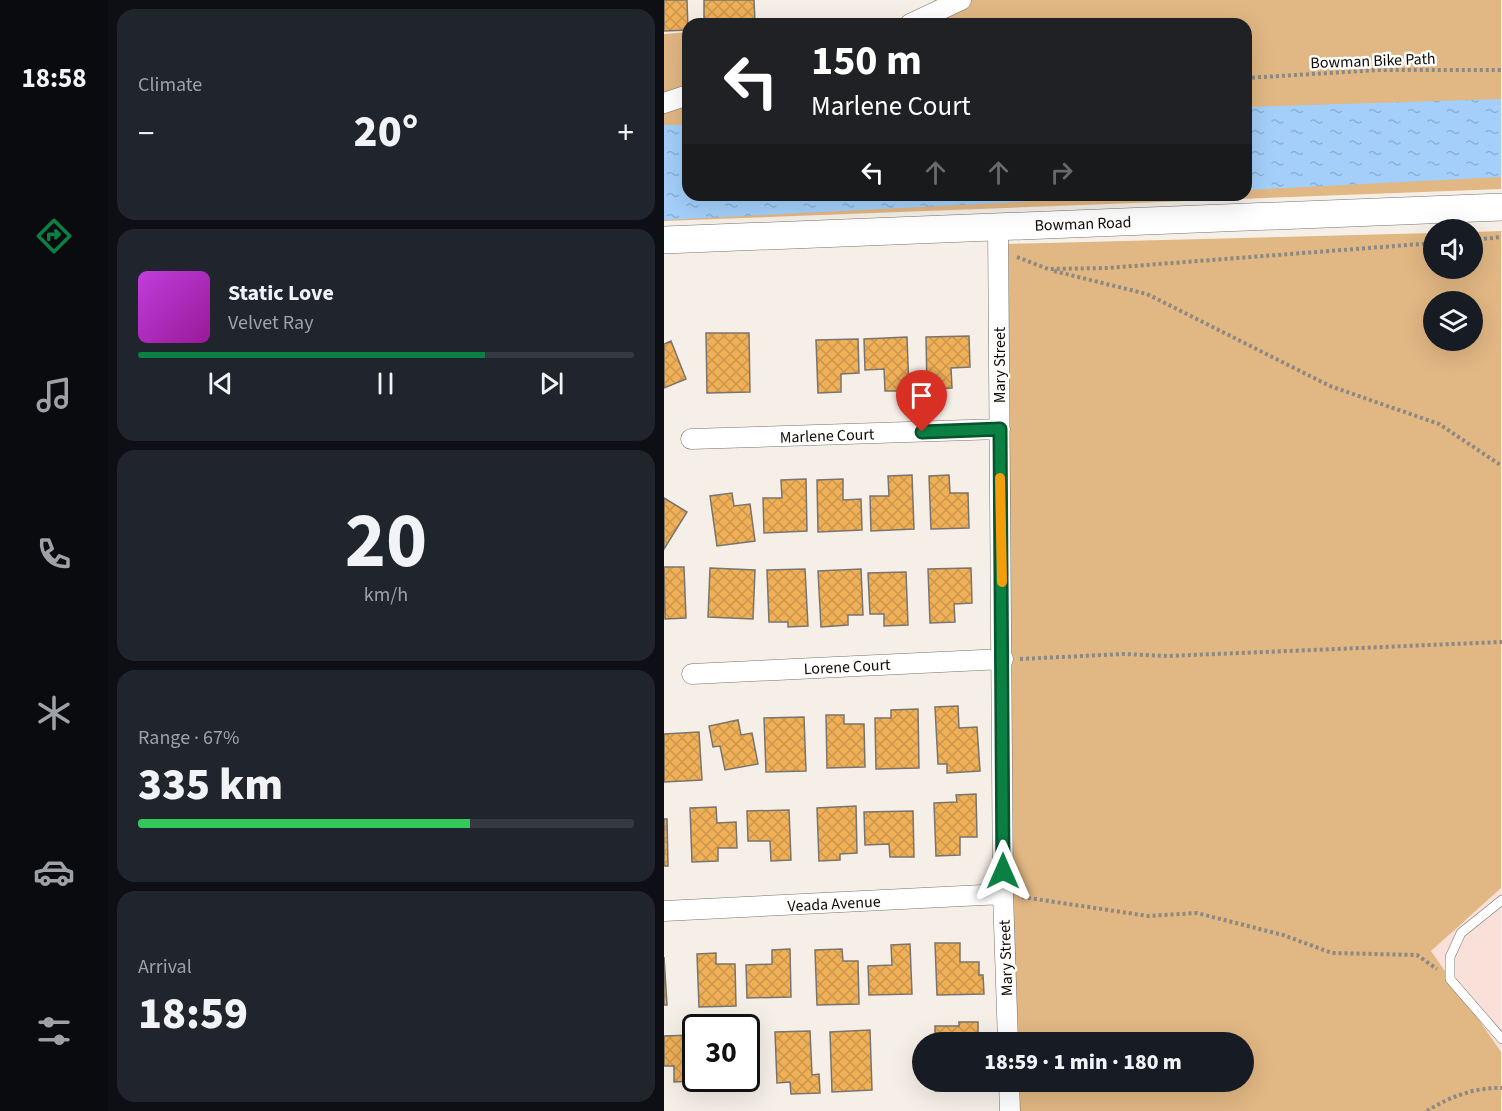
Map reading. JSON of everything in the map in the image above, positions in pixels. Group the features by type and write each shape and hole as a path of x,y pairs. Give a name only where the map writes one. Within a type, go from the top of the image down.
{"main road":[{"name":"Bowman Road","path":"664,240 998,239 1501,207"}],"street":[{"path":"923,18 961,0"},
{"path":"664,103 682,97"},
{"name":"Mary Street","path":"998,239 1003,894 1008,1032"},
{"name":"Marlene Court","path":"691,439 1000,429"},
{"name":"Lorene Court","path":"692,674 1003,659"},
{"name":"Veada Avenue","path":"664,911 1003,894"},
{"path":"1009,1092 1010,1111"}],"lane":[{"path":"1501,900 1461,933 1450,957 1450,979 1501,1039"}],"path":[{"name":"Bowman Bike Path","path":"1252,78 1379,70 1501,70"},
{"path":"1483,239 1501,237"},
{"path":"998,239 1048,269 1147,294 1330,386 1439,424 1501,466"},
{"path":"1048,269 1107,268 1423,244"},
{"path":"1003,659 1123,654 1168,656 1501,642"},
{"path":"1003,894 1148,916 1196,913 1283,935 1332,953 1417,955 1450,979"},
{"path":"1427,1111 1447,1098 1491,1088 1501,1088"}],"shaded area":[{"path":"934,0 1501,0 1501,189 1252,199 1252,18 934,18"},
{"path":"682,32 682,201 1187,201 664,221 664,34"},
{"path":"1501,231 1501,888 1431,951 1501,1052 1501,1111 1016,1111 1015,1092 1254,1092 1254,1032 1015,1032 1004,244 1423,233 1423,279 1483,279 1483,232"},
{"path":"1501,822 1501,1093 1405,901"}],"water":[{"path":"1501,99 1501,177 1252,190 1252,107"},
{"path":"664,125 682,125 682,201 1036,201 664,220"}],"building":[{"path":"664,0 687,0 688,18 682,18 682,30 664,31"},
{"path":"704,0 754,0 755,18 704,18"},
{"path":"706,333 749,333 750,392 707,393"},
{"path":"969,336 970,367 951,368 952,388 927,389 926,337"},
{"path":"907,337 909,391 885,391 884,369 865,370 864,339"},
{"path":"858,339 859,373 841,374 841,392 818,393 816,340"},
{"path":"671,341 686,379 664,388 664,344"},
{"path":"912,475 914,529 871,531 870,496 889,496 888,476"},
{"path":"949,475 950,493 968,493 969,528 931,529 929,476"},
{"path":"806,479 807,531 764,533 763,498 782,498 781,480"},
{"path":"843,479 843,500 861,499 862,530 818,532 817,480"},
{"path":"732,493 734,506 750,504 755,541 717,546 710,496"},
{"path":"664,498 687,512 664,549"},
{"path":"664,567 684,567 686,618 665,619"},
{"path":"710,568 755,570 753,619 708,617"},
{"path":"971,568 972,603 954,604 955,622 930,623 928,569"},
{"path":"805,569 808,626 788,627 788,622 769,622 767,570"},
{"path":"861,569 863,615 848,615 848,625 821,627 818,571"},
{"path":"906,572 908,625 884,626 884,614 870,614 868,573"},
{"path":"958,706 959,728 977,727 980,771 947,773 947,764 938,764 935,707"},
{"path":"918,709 919,768 876,769 875,718 891,718 891,710"},
{"path":"826,715 844,715 844,724 864,724 865,767 827,768"},
{"path":"804,717 806,771 766,772 764,718"},
{"path":"738,720 741,735 752,733 758,764 725,770 720,746 713,747 709,726"},
{"path":"699,732 702,780 664,782 664,734"},
{"path":"976,794 977,837 960,837 960,855 936,856 934,803 957,802 956,795"},
{"path":"856,806 857,853 840,854 840,860 819,861 817,808"},
{"path":"716,807 717,823 736,822 737,848 718,848 718,861 692,862 690,808"},
{"path":"789,810 791,860 771,861 770,841 748,841 747,811"},
{"path":"913,811 914,857 890,857 889,844 865,845 864,812"},
{"path":"664,819 667,819 668,866 664,866"},
{"path":"935,943 960,943 960,962 979,962 979,975 983,975 984,994 937,995"},
{"path":"910,944 912,994 869,995 868,966 892,965 891,945"},
{"path":"790,949 791,997 747,998 746,965 772,964 772,950"},
{"path":"842,949 843,961 858,961 859,1004 817,1005 815,950"},
{"path":"716,953 716,964 735,964 736,1006 699,1007 697,954"},
{"path":"664,957 667,1005 664,1005"},
{"path":"959,1022 978,1022 978,1032 935,1032 935,1026 959,1026"},
{"path":"870,1030 872,1090 832,1092 830,1032"},
{"path":"810,1031 812,1075 819,1074 820,1093 791,1094 790,1082 777,1083 775,1032"},
{"path":"682,1035 682,1082 674,1082 674,1066 664,1066 664,1036"}],"slow traffic":[{"path":"1000,478 1002,582"}],"route":[{"path":"922,432 1000,429 1003,871"}]}
